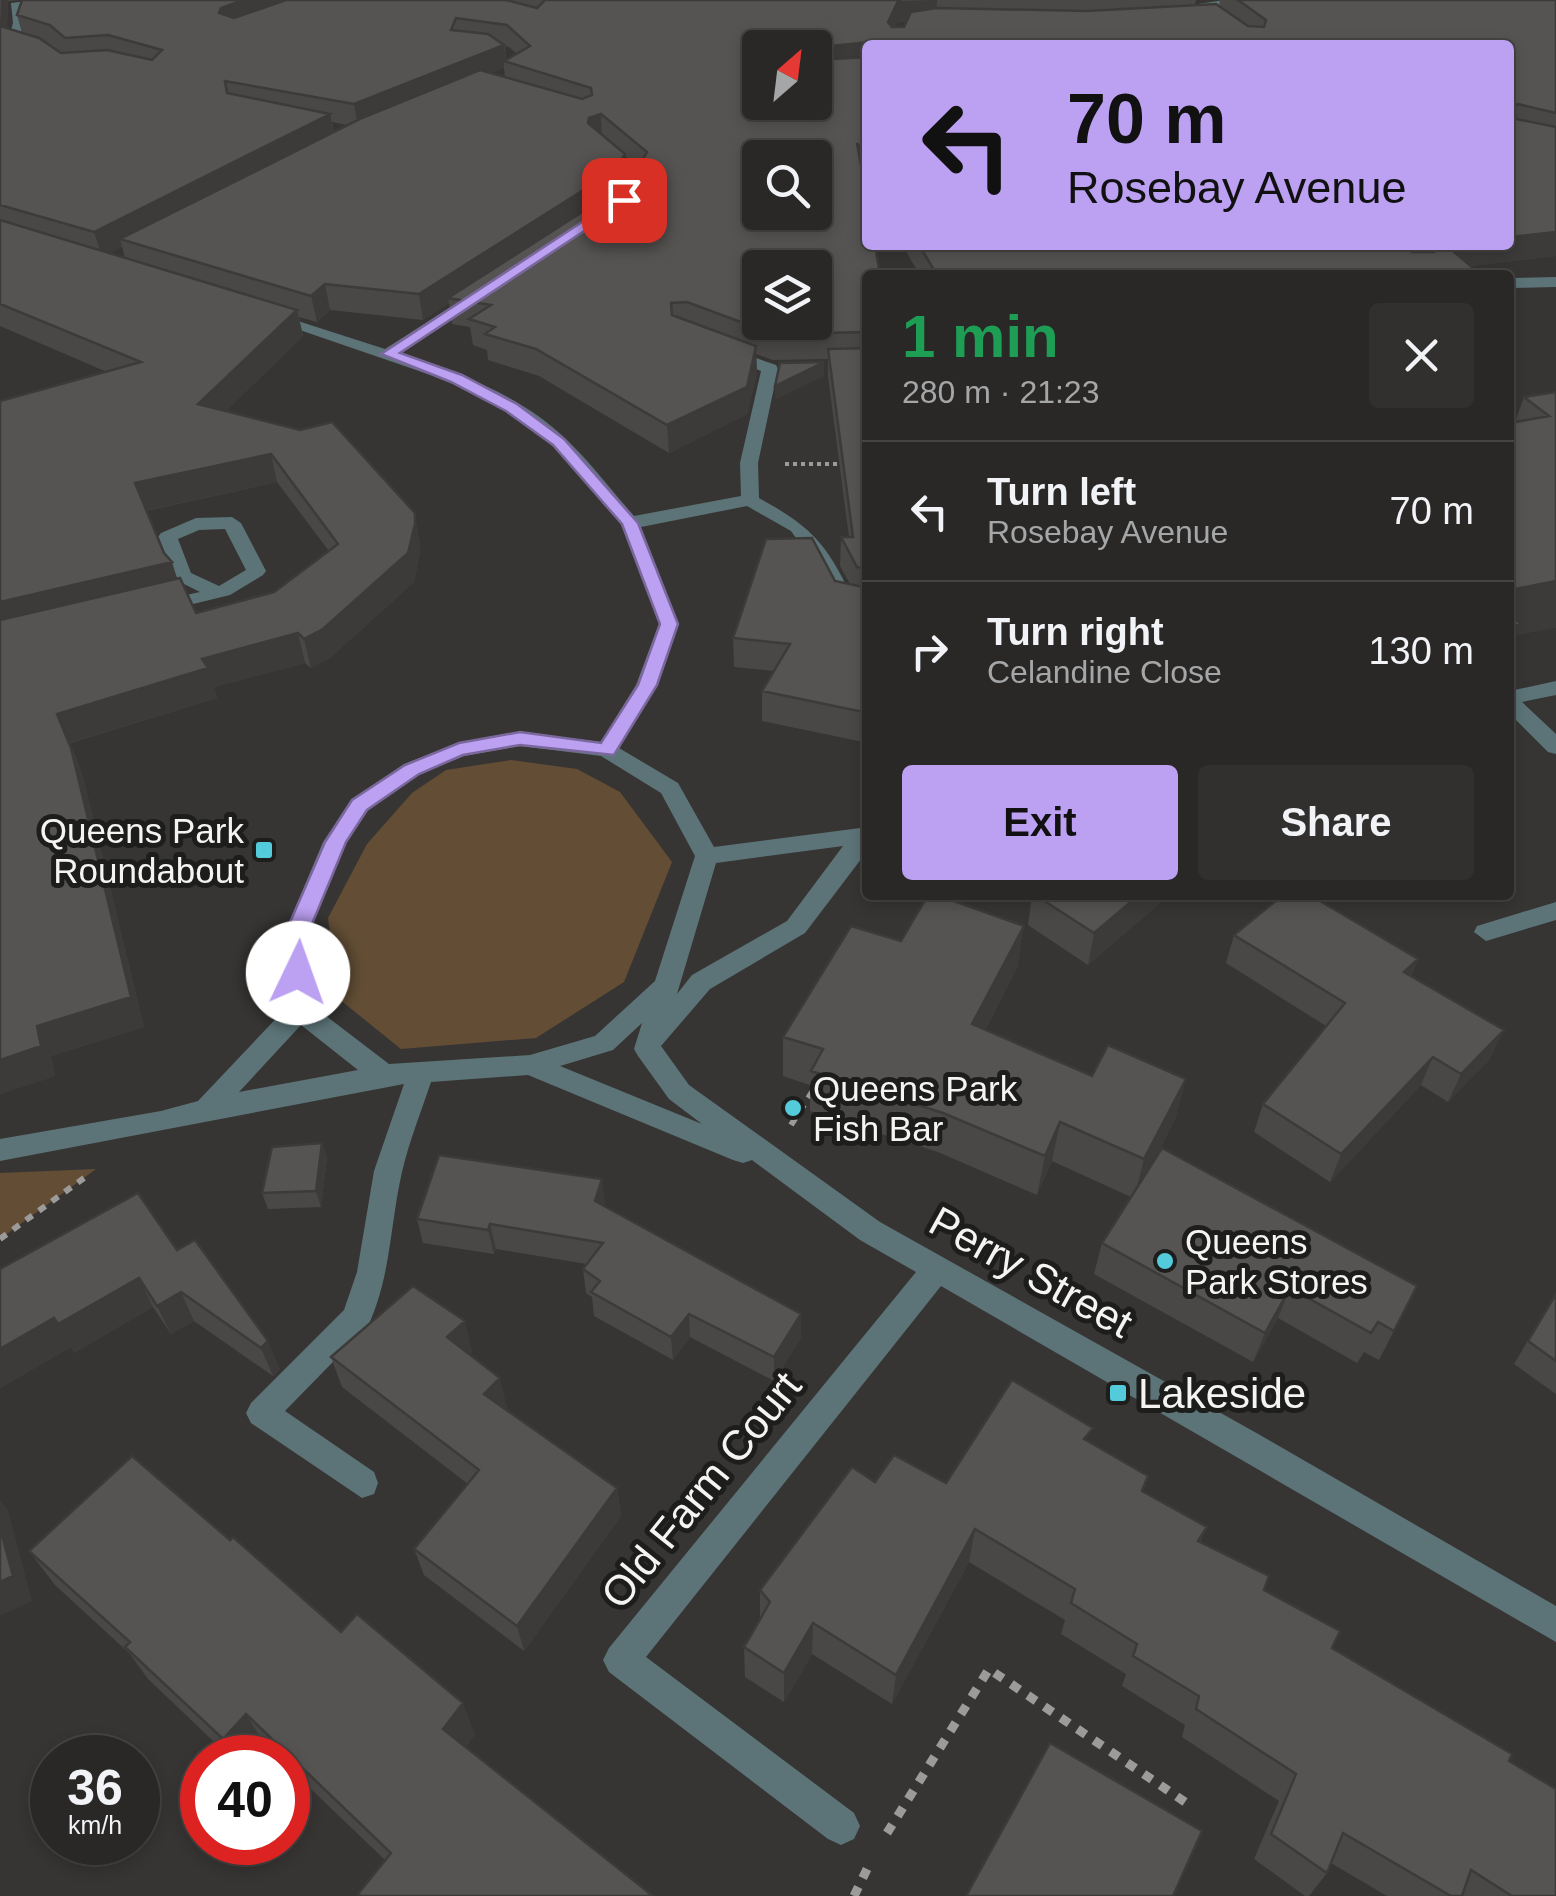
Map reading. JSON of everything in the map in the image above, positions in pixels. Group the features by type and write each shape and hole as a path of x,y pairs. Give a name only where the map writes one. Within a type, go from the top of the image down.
{"street":[{"path":"30,0 17,3 18,23 5,42 52,54"},
{"path":"1196,8 1281,0"},
{"path":"1196,8 1214,18"},
{"path":"600,145 638,177 618,204"},
{"path":"1514,283 1556,282"},
{"path":"388,354 487,290"},
{"path":"251,311 457,378 512,407 558,442 630,523 669,624 647,685 606,750"},
{"path":"716,348 770,368 790,368"},
{"path":"750,500 749,463 770,368"},
{"path":"630,523 750,500 798,527 830,572 845,604 862,607"},
{"path":"126,614 216,592 243,584 256,572 232,523 196,524 168,538 183,576 216,592"},
{"path":"1514,699 1556,688"},
{"path":"1514,704 1556,747"},
{"path":"207,1109 300,1010 296,936 335,842 359,805 412,769 459,750 520,739 606,750 670,788 707,856 682,923 647,1049"},
{"path":"707,856 862,837"},
{"path":"647,1049 701,982 796,927 862,842"},
{"path":"1486,932 1556,911"},
{"path":"0,1150 161,1122 207,1109 384,1075 530,1066 604,1043 668,984"},
{"path":"300,1010 384,1075"},
{"name":"Perry Street","path":"647,1049 679,1092 870,1230 1556,1625"},
{"name":"Perry Street","path":"530,1066 780,1168"},
{"path":"362,1484 262,1413 357,1318 372,1272 388,1171 420,1074"},
{"name":"Old Farm Court","path":"841,1826 621,1660 938,1268"}],"path":[{"path":"749,463 852,464"},
{"path":"790,1126 822,1076"},
{"path":"854,1896 876,1852 988,1669 1188,1804"},
{"path":"841,1826 876,1852"}],"shaded area":[{"path":"511,760 577,769 620,792 672,862 624,982 536,1038 401,1049 339,999 328,918 367,844 412,793 446,770"},
{"path":"96,1169 0,1239 0,1173"}],"building":[{"path":"22,0 244,0 221,8 219,13 234,18 286,0 506,0 537,8 545,0 902,0 888,22 892,27 904,27 911,12 936,8 1087,11 1216,4 1248,26 1264,27 1266,20 1238,0 1556,0 1556,113 1514,106 1514,40 862,40 832,46 832,30 742,30 742,120 832,120 832,59 862,57 862,151 857,143 862,170 862,250 876,250 879,270 862,270 862,332 832,333 832,250 742,250 742,322 687,302 671,303 672,315 756,346 747,387 667,425 536,349 485,334 495,327 469,319 491,305 448,298 632,180 647,152 601,114 589,118 588,123 625,154 615,170 419,294 325,284 311,296 120,239 362,118 480,70 582,99 592,95 591,88 504,61 530,46 507,25 456,18 451,30 488,34 504,45 354,104 225,81 227,93 330,114 94,232 0,205 0,26 39,38 61,53 107,50 152,60 162,50 108,35 65,38 50,25 17,15"},
{"path":"1514,111 1516,119 1556,127 1556,232 1514,237"},
{"path":"0,220 297,310 198,404 300,430 332,422 415,513 415,524 408,553 323,629 304,639 298,633 202,659 208,668 57,714 71,748 131,997 37,1026 41,1046 0,1060 0,620 180,578 196,613 274,592 338,544 271,454 135,483 164,553 172,562 0,602 0,401 141,362 0,304"},
{"path":"922,250 1452,250 1475,270 934,270"},
{"path":"862,348 862,568 857,567 841,537 853,537 828,349"},
{"path":"824,362 775,386 780,363"},
{"path":"1556,392 1556,581 1514,589 1514,422 1549,416 1524,397"},
{"path":"812,538 835,581 862,587 862,712 762,691 790,644 733,638 766,539"},
{"path":"925,900 951,900 1024,926 972,1024 1092,1076 1108,1045 1186,1079 1144,1159 1060,1122 1045,1156 943,1113 811,1071 823,1049 783,1037 851,926 901,941"},
{"path":"1043,900 1133,900 1094,933"},
{"path":"1277,900 1318,900 1418,959 1404,972 1504,1030 1461,1074 1433,1057 1341,1154 1263,1104 1345,1003 1234,935"},
{"path":"322,1143 316,1191 262,1193 272,1147"},
{"path":"1162,1148 1417,1286 1394,1331 1378,1322 1371,1333 1290,1288 1265,1333 1102,1243"},
{"path":"439,1155 602,1179 595,1201 801,1314 774,1357 689,1314 671,1337 591,1292 600,1281 583,1269 603,1243 490,1224 488,1230 417,1219"},
{"path":"138,1193 177,1250 195,1240 268,1341 261,1348 181,1292 157,1306 139,1278 58,1324 54,1318 0,1349 0,1269"},
{"path":"413,1286 465,1321 447,1337 500,1378 484,1394 617,1488 517,1626 414,1549 479,1470 331,1357"},
{"path":"1556,1294 1556,1361 1528,1341"},
{"path":"1012,1380 1093,1428 1084,1439 1148,1476 1142,1491 1207,1527 1198,1541 1269,1576 1264,1590 1340,1631 1332,1648 1512,1754 1509,1761 1556,1789 1556,1896 1512,1896 1471,1870 1462,1896 1451,1896 1343,1833 1327,1873 1271,1834 1296,1774 1196,1709 1199,1696 1133,1656 1137,1644 1071,1603 1075,1589 975,1529 896,1675 813,1623 784,1673 744,1647 770,1602 760,1590 852,1467 875,1482 894,1455 946,1483"},
{"path":"132,1456 230,1540 233,1537 341,1632 357,1614 463,1703 443,1729 653,1896 361,1896 358,1894 391,1853 310,1775 310,1735 268,1735 246,1714 227,1735 219,1735 125,1647 130,1642 29,1551"},
{"path":"0,1528 13,1576 0,1582"},
{"path":"1050,1743 1202,1831 1173,1896 966,1896"}],"place":[{"name":"Queens Park Roundabout","path":"264,850"},
{"name":"Queens Park Fish Bar","path":"793,1108"},
{"name":"Queens Park Stores","path":"1165,1261"},
{"name":"Lakeside","path":"1118,1393"}],"route":[{"path":"298,973 296,936 335,842 359,805 412,769 459,750 520,739 606,750 647,685 669,624 630,523 558,442 512,407 457,378 388,354 624,200"}]}
